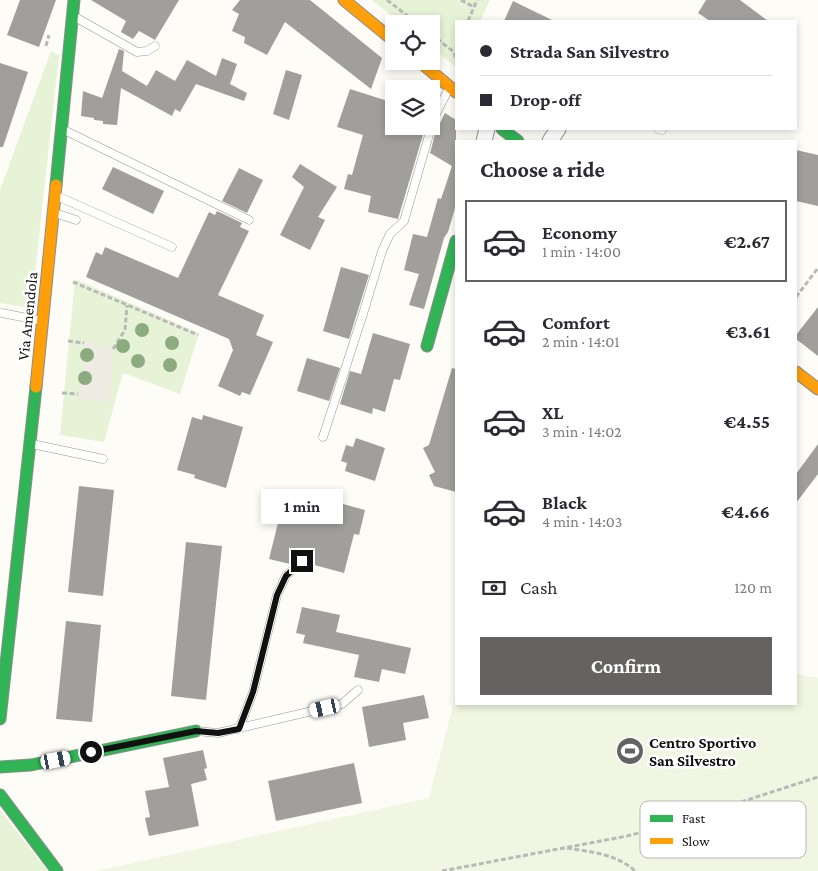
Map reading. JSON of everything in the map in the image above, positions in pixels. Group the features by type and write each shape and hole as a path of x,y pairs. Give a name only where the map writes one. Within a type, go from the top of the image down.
{"street":[{"name":"Via Amendola","path":"0,719 5,633 43,321 74,0"},
{"path":"344,0 385,33"},
{"path":"430,70 453,89"},
{"path":"503,130 517,140"},
{"path":"427,346 455,245"},
{"path":"797,373 818,389"},
{"path":"0,767 31,765 196,731"},
{"path":"0,794 57,871"}],"lane":[{"path":"72,16 137,52 147,51 155,46"},
{"path":"323,437 364,314 382,251 390,234 404,221 434,118 453,89"},
{"path":"61,129 249,220"},
{"path":"54,195 172,246"},
{"path":"53,212 76,220"},
{"path":"2,313 43,321"},
{"path":"29,444 103,459"},
{"path":"239,729 253,692 277,595 286,576 302,561"},
{"path":"196,731 218,733 342,704 358,690"}],"path":[{"path":"387,0 406,15"},
{"path":"461,0 474,7"},
{"path":"468,20 477,0"},
{"path":"440,40 455,50"},
{"path":"797,296 818,268"},
{"path":"73,282 198,335"},
{"path":"113,349 125,330 127,305"},
{"path":"68,341 84,343"},
{"path":"62,393 78,394"},
{"path":"746,801 818,778"},
{"path":"442,871 640,833"},
{"path":"564,847 596,852 626,863 635,871"}],"green space":[{"path":"372,0 490,0 480,20 455,20 455,66 440,54 440,15 391,15"},
{"path":"51,51 59,55 31,308 0,303 0,190"},
{"path":"75,279 199,333 180,394 123,373 104,442 60,435"},
{"name":"Centro Sportivo San Silvestro","path":"797,674 818,678 818,871 97,871 429,798 455,698 455,705 797,705"},
{"path":"0,810 48,871 0,871"}],"shaded area":[{"path":"84,340 113,349 109,402 78,399"}],"building":[{"path":"20,0 56,0 39,47 7,35"},
{"path":"91,0 179,0 155,40 139,31 133,39 121,32 126,21"},
{"path":"240,0 310,0 382,58 371,89 285,22 267,55 244,43 245,37 232,31 239,14 232,10"},
{"path":"706,0 740,0 767,20 708,20 698,13"},
{"path":"513,1 552,20 504,20"},
{"path":"119,49 124,51 122,71 147,86 156,70 175,81 187,60 216,76 222,58 237,64 230,84 247,93 244,101 196,84 180,112 175,109 172,116 121,88 117,125 103,124 103,121 81,116 83,91 102,98"},
{"path":"0,63 28,72 3,147 0,147"},
{"path":"286,70 302,75 289,120 273,114"},
{"path":"350,89 385,100 385,135 423,135 398,219 368,212 371,196 344,189 348,174 352,175 363,135 337,127"},
{"path":"445,113 455,119 455,208 448,232 444,238 424,309 409,305 419,274 404,270 413,234 427,237 438,198 441,199 452,166 430,153 435,135 440,135 440,123"},
{"path":"797,150 818,155 818,206 797,201"},
{"path":"300,164 337,187 318,217 325,220 310,250 280,235 304,187 292,177"},
{"path":"113,167 164,191 153,214 102,189"},
{"path":"239,168 263,180 247,213 222,201"},
{"path":"217,211 242,223 240,227 249,231 218,295 264,315 256,335 273,342 250,395 242,392 240,396 218,386 233,350 229,339 86,277 96,252 102,255 105,247 178,278 209,212 215,215"},
{"path":"341,267 369,275 349,339 323,331"},
{"path":"818,307 818,356 797,340 797,334"},
{"path":"373,333 410,344 400,380 394,379 385,412 373,408 372,414 340,404 350,371 361,374"},
{"path":"307,358 340,368 329,401 297,391"},
{"path":"452,368 455,369 455,492 434,486 429,475 435,472 423,448 429,445"},
{"path":"203,415 243,427 226,488 194,478 195,475 177,470 192,417 202,420"},
{"path":"356,438 385,448 375,481 345,471 347,463 341,461 346,445 353,447"},
{"path":"818,444 818,474 797,502 797,473"},
{"path":"79,486 114,490 103,596 68,592"},
{"path":"332,501 365,510 359,535 354,534 344,573 307,563 307,559 303,556 290,564 269,559 282,507 327,518"},
{"path":"186,542 222,546 206,700 171,696"},
{"path":"302,607 340,615 336,632 411,648 405,674 382,669 379,682 354,677 359,655 303,643 305,635 296,633"},
{"path":"66,621 101,625 92,722 56,719"},
{"path":"424,695 429,718 403,723 406,740 369,747 362,707"},
{"path":"203,750 207,768 204,769 207,780 191,784 199,826 149,836 145,818 150,817 145,791 169,787 163,758"},
{"path":"354,763 362,803 276,821 268,781"}],"traffic: fast":[{"path":"56,185 74,0"},
{"path":"503,130 517,140"},
{"path":"427,346 455,245"},
{"path":"0,719 36,387"},
{"path":"0,767 31,765 196,731"},
{"path":"0,795 57,871"}],"traffic: slow":[{"path":"344,0 385,34"},
{"path":"430,70 455,91"},
{"path":"36,387 56,185"},
{"path":"797,373 818,389"}],"place":[{"name":"Centro Sportivo San Silvestro","path":"630,751"}],"route":[{"path":"91,752 196,731 218,733 239,729 253,692 277,595 286,576 302,561"}]}
